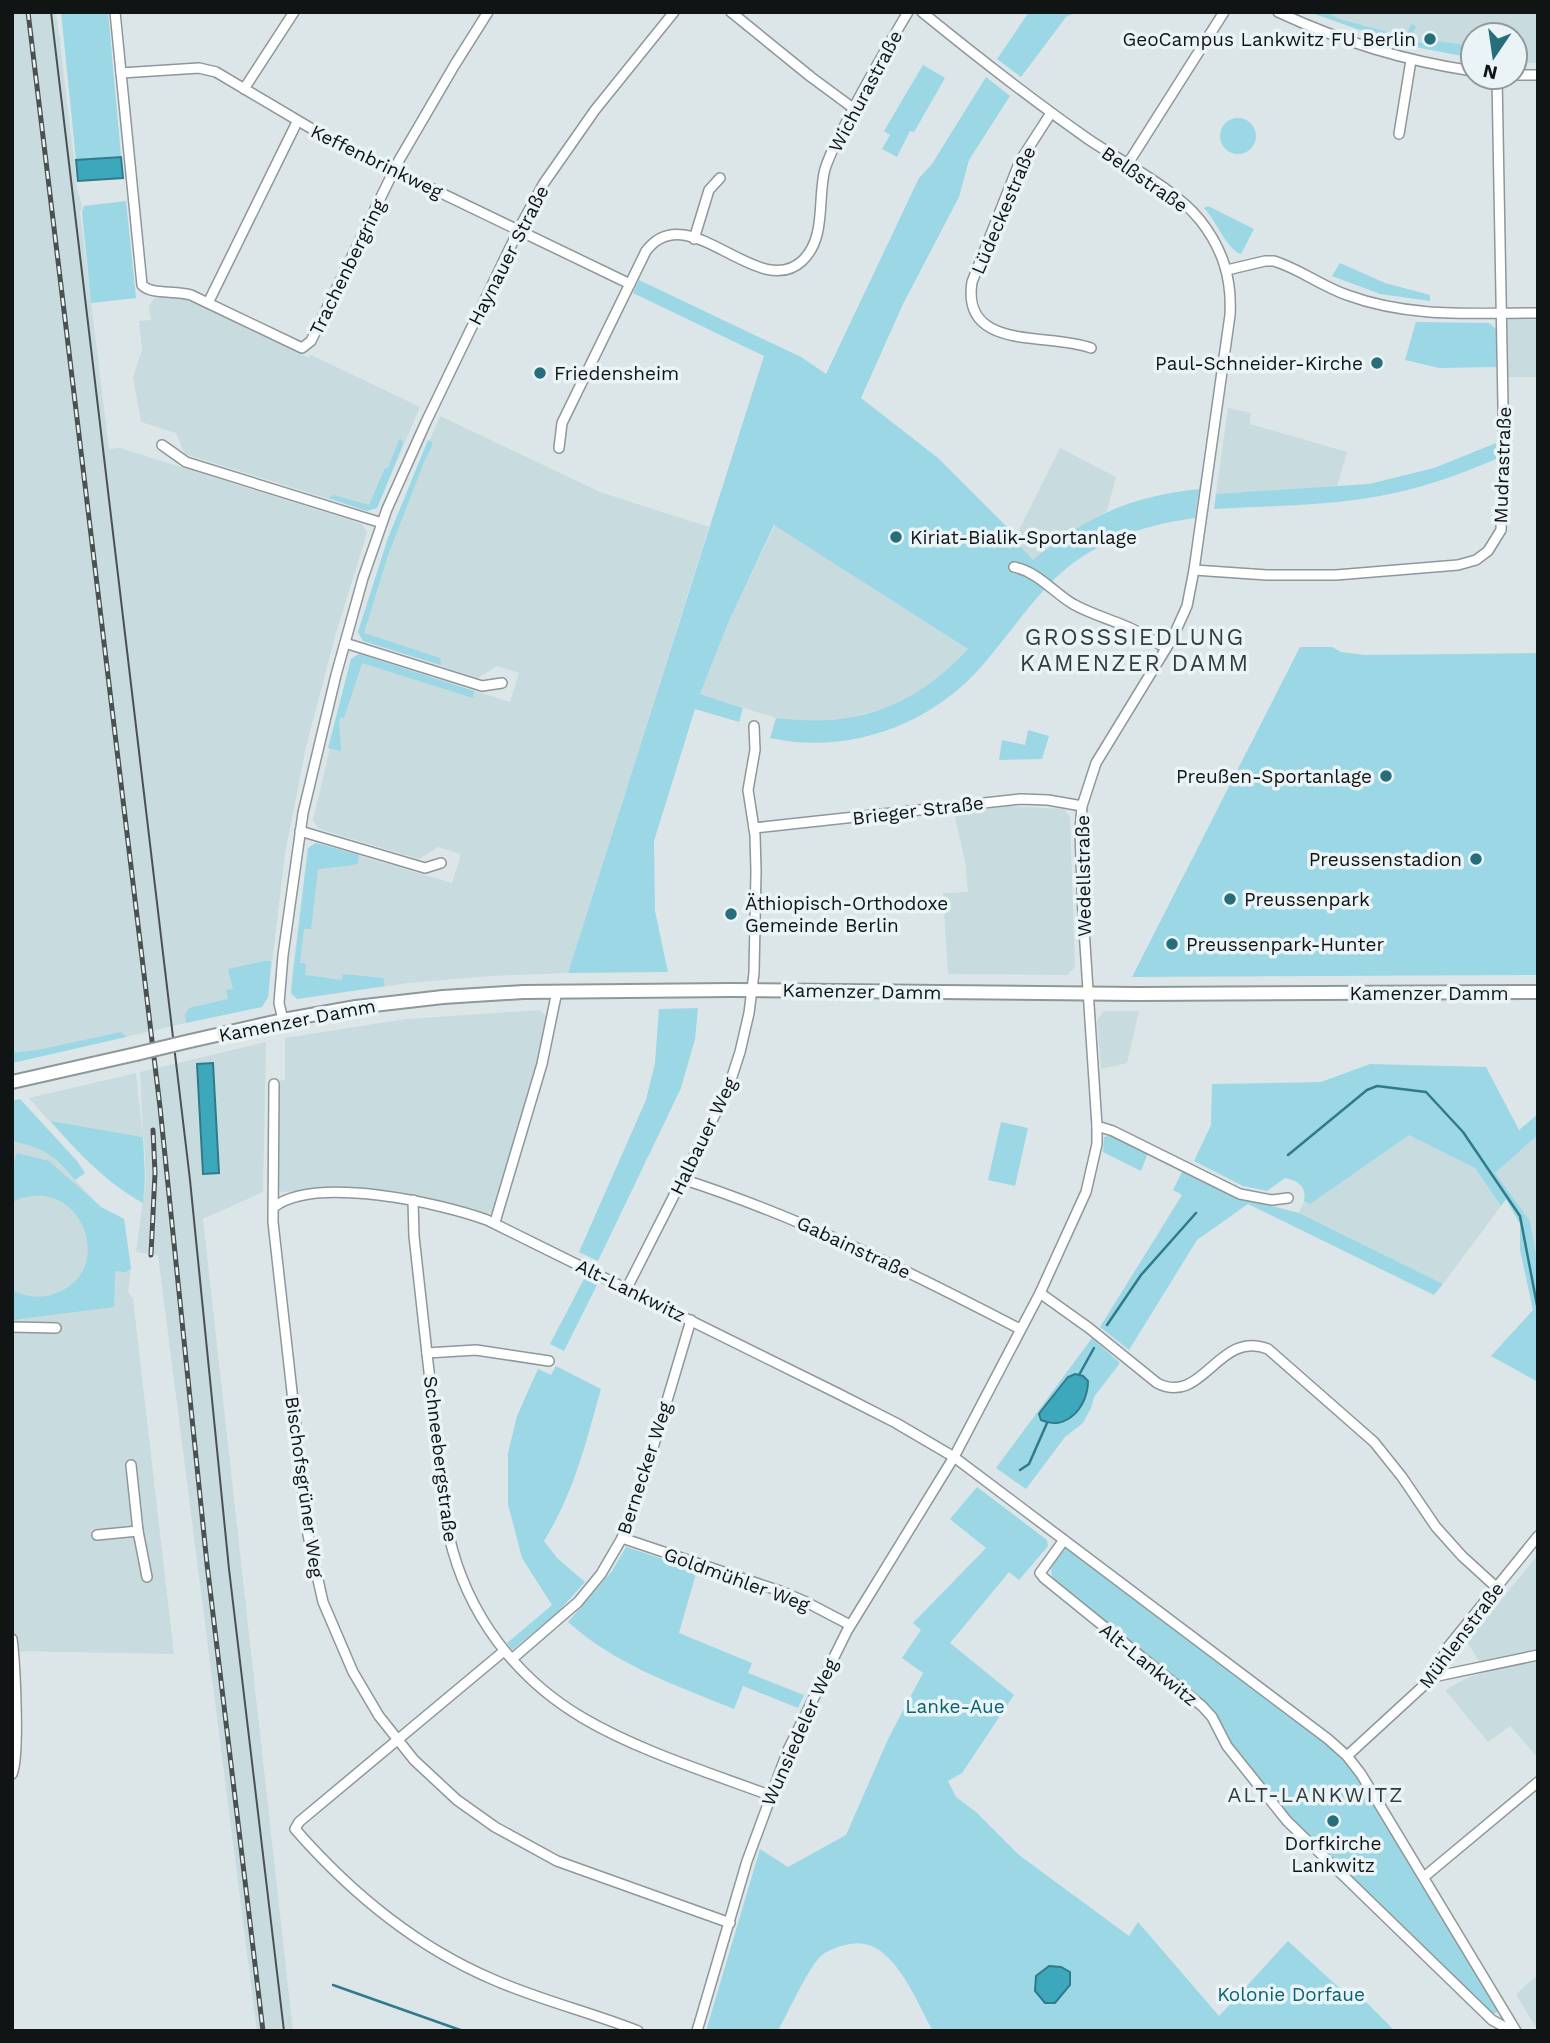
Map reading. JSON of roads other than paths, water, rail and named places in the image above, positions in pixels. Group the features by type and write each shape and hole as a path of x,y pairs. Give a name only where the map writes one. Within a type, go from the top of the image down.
{"main road":[{"name":"Kamenzer Damm","path":"12,1082 283,1020 423,999 557,992 752,990 1088,993 1538,992"}],"street":[{"name":"Trachenbergring","path":"115,12 142,285 148,291 178,291 298,347 305,347 311,341 394,170 437,93 488,12"},
{"path":"244,89 294,12"},
{"name":"Haynauer Straße","path":"283,1020 279,1003 282,966 300,831 325,717 382,523 420,434 518,230 544,183 574,138 674,12"},
{"path":"731,12 811,78 853,108"},
{"name":"Wichurastraße","path":"630,284 646,251 657,239 677,234 770,270 787,270 801,262 807,255 816,233 826,166 853,108 908,12"},
{"name":"Belßstraße","path":"922,12 1051,113 1194,213 1215,242 1227,270"},
{"path":"1127,165 1224,12"},
{"path":"1278,12 1340,38 1411,60 1459,69"},
{"path":"1399,134 1411,60"},
{"name":"Keffenbrinkweg","path":"121,73 199,68 216,72 297,122 630,284"},
{"name":"Mudrastraße","path":"1194,570 1306,576 1372,573 1466,563 1488,551 1501,530 1503,517 1503,313 1497,91"},
{"name":"Lüdeckestraße","path":"1051,113 1020,161 972,282 971,299 980,320 997,332 1076,342 1091,348"},
{"path":"208,303 297,122"},
{"path":"694,239 709,190 720,178"},
{"path":"1227,270 1274,261 1346,295 1393,308 1429,313 1538,313"},
{"name":"Wedellstraße","path":"954,1458 1040,1293 1086,1192 1096,1150 1097,1126 1080,831 1082,806 1096,763 1166,648 1187,606 1230,315 1227,270"},
{"path":"559,448 562,423 630,284"},
{"path":"162,445 186,462 382,523"},
{"path":"1014,566 1035,575 1059,595 1081,608 1124,625 1166,648"},
{"path":"345,643 482,686 502,683"},
{"name":"Halbauer Weg","path":"627,1288 718,1110 735,1070 749,1013 756,895 754,828 748,776 755,750 754,726"},
{"name":"Brieger Straße","path":"754,828 1009,800 1048,800 1082,806"},
{"path":"300,831 425,868 441,863"},
{"path":"495,1222 542,1065 557,992"},
{"path":"274,1084 274,1207"},
{"path":"1097,1126 1113,1130 1240,1194 1272,1200 1288,1198"},
{"name":"Gabainstraße","path":"682,1179 789,1217 1020,1329"},
{"name":"Alt-Lankwitz","path":"274,1207 292,1197 330,1193 369,1195 450,1207 495,1222 896,1423 954,1458 1290,1710 1347,1756 1361,1774 1514,2031"},
{"name":"Schneebergstraße","path":"413,1200 414,1236 449,1538 461,1577 474,1606 504,1651 543,1690 596,1726 769,1795"},
{"name":"Bischofsgrüner Weg","path":"274,1207 273,1222 308,1535 326,1611 367,1698 397,1740 427,1773 457,1800 520,1842 573,1867 730,1923"},
{"path":"1040,1293 1089,1328 1157,1383 1168,1387 1184,1387 1192,1383 1240,1346 1253,1345 1268,1349 1374,1442 1436,1527 1462,1556 1496,1587"},
{"name":"Bernecker Weg","path":"512,1659 578,1602 601,1574 622,1538 642,1485 691,1320"},
{"path":"12,1327 56,1328"},
{"path":"427,1353 476,1350 549,1361"},
{"name":"Wunsiedeler Weg","path":"697,2031 769,1795 808,1705 850,1625 954,1458"},
{"path":"131,1465 138,1531 147,1577"},
{"path":"97,1535 138,1531"},
{"name":"Mühlenstraße","path":"1347,1756 1433,1677 1448,1647 1538,1536"},
{"name":"Goldmühler Weg","path":"622,1538 780,1591 850,1625"},
{"name":"Alt-Lankwitz","path":"1064,1540 1040,1573 1044,1578 1202,1706 1212,1717 1227,1746 1295,1830 1492,2020 1514,2031"},
{"path":"12,1639 16,1746 15,1770 12,1774"},
{"path":"504,1651 299,1822 295,1829 329,1866 364,1898 398,1926 441,1953 495,1980 638,2031"},
{"path":"1433,1677 1538,1655"},
{"path":"1423,1877 1538,1782"}],"waterway":[{"path":"1288,1155 1367,1090 1377,1086 1426,1092 1463,1132 1520,1216 1537,1305"},
{"path":"1107,1325 1141,1275 1196,1213"},
{"path":"1079,1375 1094,1348"},
{"path":"1020,1470 1029,1464 1047,1423"},
{"path":"333,1985 463,2031"}],"tram line":[{"path":"51,12 190,1180 229,1569 284,2031"}],"railway":[{"path":"28,12 160,1107 207,1564 263,2031"},
{"path":"151,1255 155,1173 153,1130"}],"place":[{"name":"GeoCampus Lankwitz FU Berlin","path":"1430,39"},
{"name":"Paul-Schneider-Kirche","path":"1377,363"},
{"name":"Friedensheim","path":"540,373"},
{"name":"Kiriat-Bialik-Sportanlage","path":"896,537"},
{"name":"Preußen-Sportanlage","path":"1386,776"},
{"name":"Preussenstadion","path":"1476,859"},
{"name":"Preussenpark","path":"1230,899"},
{"name":"Äthiopisch-Orthodoxe Gemeinde Berlin","path":"731,914"},
{"name":"Preussenpark-Hunter","path":"1172,944"},
{"name":"Dorfkirche Lankwitz","path":"1333,1821"}],"district":[{"name":"GROSSSIEDLUNG KAMENZER DAMM","path":"1135,650"},
{"name":"ALT-LANKWITZ","path":"1316,1795"}],"park label":[{"name":"Lanke-Aue","path":"955,1706"},
{"name":"Kolonie Dorfaue","path":"1291,1994"}]}
